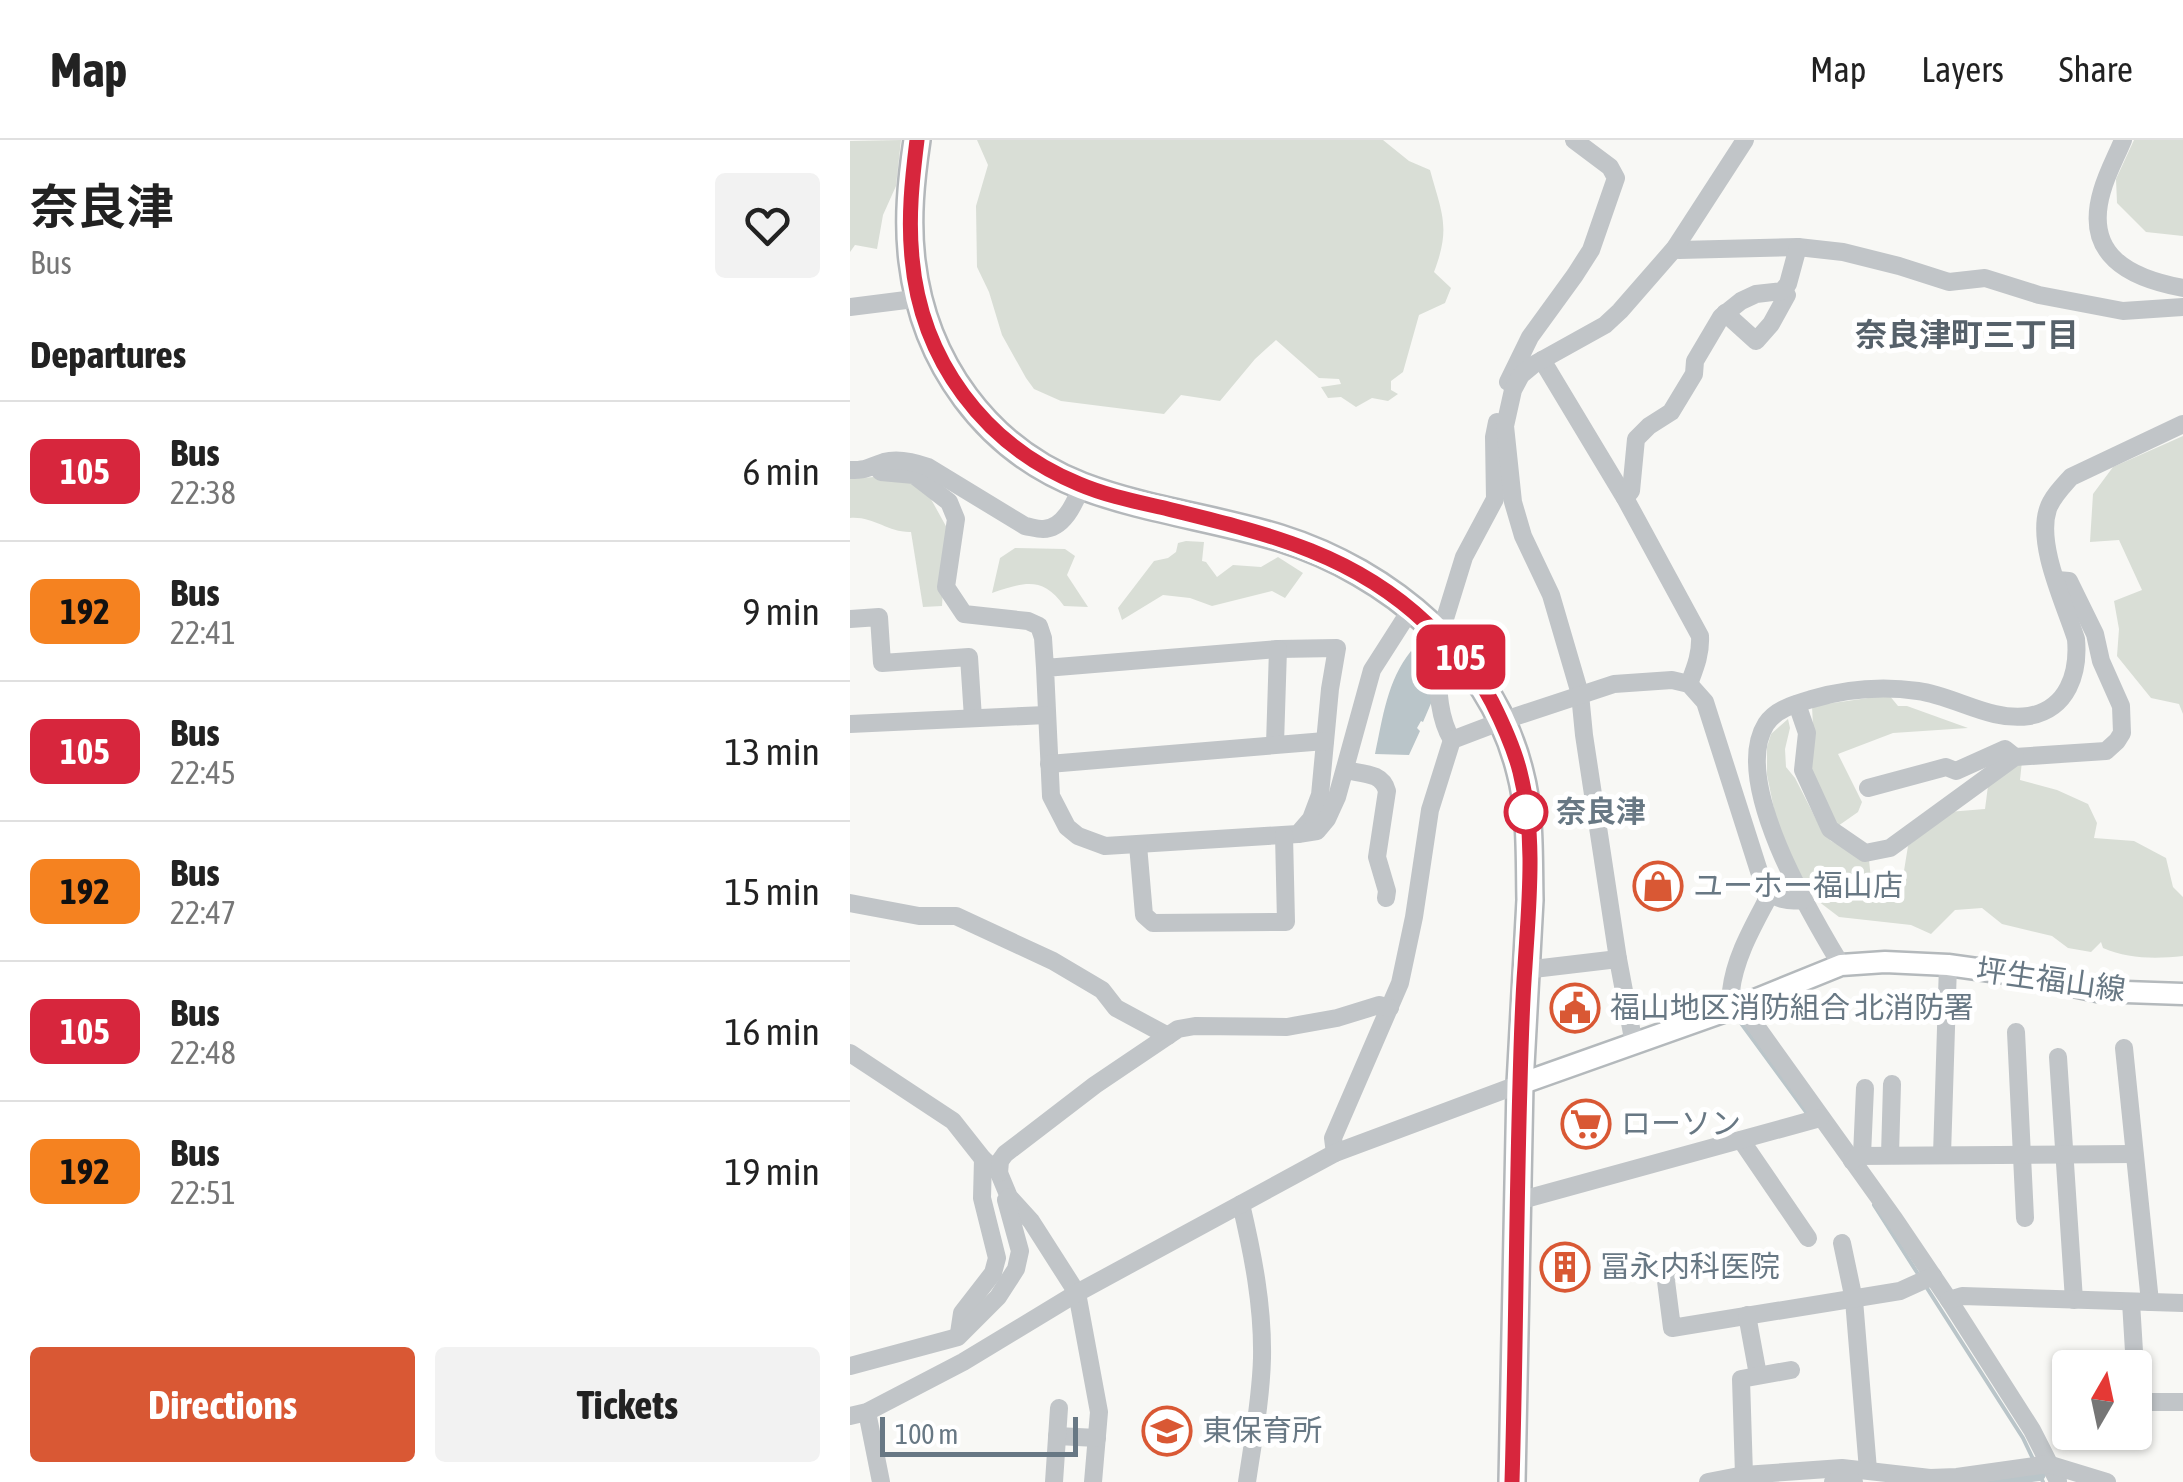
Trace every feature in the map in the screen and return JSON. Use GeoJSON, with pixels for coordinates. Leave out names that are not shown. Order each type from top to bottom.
{"type":"FeatureCollection","features":[{"type":"Feature","properties":{"kind":"highway"},"geometry":{"type":"LineString","coordinates":[[917,140],[910,222],[918,296],[944,365],[979,417],[1024,456],[1082,486],[1283,539],[1359,572],[1411,609],[1470,666],[1502,721],[1520,772],[1530,900],[1520,1084],[1512,1482]]}},
{"type":"Feature","properties":{"kind":"main road","name":"坪生福山線"},"geometry":{"type":"LineString","coordinates":[[1520,1084],[1740,1006],[1841,965],[1885,962],[1948,966],[2020,975],[2096,992],[2183,994]]}},
{"type":"Feature","properties":{"kind":"street"},"geometry":{"type":"LineString","coordinates":[[1634,1044],[1580,694],[1550,595],[1523,536],[1513,502],[1504,426],[1521,375],[1604,325],[1620,311],[1675,248],[1745,140]]}},
{"type":"Feature","properties":{"kind":"street"},"geometry":{"type":"LineString","coordinates":[[2124,140],[2101,192],[2098,228],[2104,248],[2131,272],[2183,288]]}},
{"type":"Feature","properties":{"kind":"street"},"geometry":{"type":"LineString","coordinates":[[1443,625],[1464,557],[1494,499],[1494,437],[1504,391],[1530,338],[1591,250],[1616,178],[1579,141]]}},
{"type":"Feature","properties":{"kind":"street"},"geometry":{"type":"LineString","coordinates":[[1675,248],[1798,247],[1843,252],[1949,282],[1985,278],[2039,295],[2123,312],[2183,307]]}},
{"type":"Feature","properties":{"kind":"street"},"geometry":{"type":"LineString","coordinates":[[1624,498],[1631,491],[1636,439],[1671,412],[1694,374],[1695,361],[1720,317],[1756,294],[1782,291],[1788,284],[1798,247]]}},
{"type":"Feature","properties":{"kind":"street"},"geometry":{"type":"LineString","coordinates":[[1725,314],[1756,341],[1787,295],[1782,291]]}},
{"type":"Feature","properties":{"kind":"street"},"geometry":{"type":"LineString","coordinates":[[850,308],[918,296]]}},
{"type":"Feature","properties":{"kind":"street"},"geometry":{"type":"LineString","coordinates":[[1542,360],[1700,636],[1697,665],[1688,684]]}},
{"type":"Feature","properties":{"kind":"street"},"geometry":{"type":"LineString","coordinates":[[1841,965],[1802,900],[1776,841],[1760,788],[1757,762],[1767,723],[1781,710],[1835,692],[1888,689],[1950,698],[2011,717],[2032,716],[2045,710],[2061,698],[2076,668],[2076,639],[2047,548],[2048,510],[2071,477],[2183,424]]}},
{"type":"Feature","properties":{"kind":"street"},"geometry":{"type":"LineString","coordinates":[[850,470],[868,470],[886,461],[904,460],[928,467],[1025,526],[1044,530],[1056,526],[1073,506],[1082,486]]}},
{"type":"Feature","properties":{"kind":"street"},"geometry":{"type":"LineString","coordinates":[[875,466],[881,472],[914,475],[949,502],[956,519],[946,587],[964,614],[1040,626],[1051,796],[1067,827],[1078,836],[1105,846],[1317,831],[1337,797],[1372,670],[1411,609]]}},
{"type":"Feature","properties":{"kind":"street"},"geometry":{"type":"LineString","coordinates":[[1797,704],[1807,734],[1803,770],[1830,830],[1865,853],[1890,848],[2015,756],[2106,751],[2122,733],[2121,706],[2101,661],[2090,621],[2069,581],[2057,580]]}},
{"type":"Feature","properties":{"kind":"street"},"geometry":{"type":"LineString","coordinates":[[850,619],[879,617],[882,663],[969,657],[974,718]]}},
{"type":"Feature","properties":{"kind":"street"},"geometry":{"type":"LineString","coordinates":[[1045,668],[1278,649],[1337,648],[1320,795],[1310,819],[1291,835],[1286,922],[1153,923],[1144,915],[1138,844]]}},
{"type":"Feature","properties":{"kind":"street"},"geometry":{"type":"LineString","coordinates":[[1276,744],[1278,649]]}},
{"type":"Feature","properties":{"kind":"street"},"geometry":{"type":"LineString","coordinates":[[1335,1153],[1333,1138],[1400,983],[1430,810],[1452,740],[1444,726],[1437,660]]}},
{"type":"Feature","properties":{"kind":"street"},"geometry":{"type":"LineString","coordinates":[[1452,740],[1614,684],[1672,680],[1688,684],[1705,702],[1765,890],[1778,899],[1802,900]]}},
{"type":"Feature","properties":{"kind":"street"},"geometry":{"type":"LineString","coordinates":[[850,724],[1046,714]]}},
{"type":"Feature","properties":{"kind":"street"},"geometry":{"type":"LineString","coordinates":[[1049,764],[1325,741]]}},
{"type":"Feature","properties":{"kind":"street"},"geometry":{"type":"LineString","coordinates":[[1868,788],[1946,767],[1956,771],[2005,749],[2015,756]]}},
{"type":"Feature","properties":{"kind":"street"},"geometry":{"type":"LineString","coordinates":[[1345,770],[1380,777],[1385,782],[1377,858],[1386,898]]}},
{"type":"Feature","properties":{"kind":"street"},"geometry":{"type":"LineString","coordinates":[[1770,894],[1746,941],[1731,991],[1815,1119],[1857,1158],[1926,1279],[1949,1300],[2032,1430],[2048,1475]]}},
{"type":"Feature","properties":{"kind":"street"},"geometry":{"type":"LineString","coordinates":[[850,903],[919,916],[956,916],[1053,961],[1102,990],[1116,1008],[1168,1036]]}},
{"type":"Feature","properties":{"kind":"street"},"geometry":{"type":"LineString","coordinates":[[1524,970],[1618,959]]}},
{"type":"Feature","properties":{"kind":"street"},"geometry":{"type":"LineString","coordinates":[[1942,1155],[1948,966]]}},
{"type":"Feature","properties":{"kind":"street"},"geometry":{"type":"LineString","coordinates":[[999,1173],[1005,1154],[1178,1029],[1286,1028],[1379,1005],[1390,1008]]}},
{"type":"Feature","properties":{"kind":"street"},"geometry":{"type":"LineString","coordinates":[[2016,1032],[2024,1218]]}},
{"type":"Feature","properties":{"kind":"street"},"geometry":{"type":"LineString","coordinates":[[2124,1048],[2140,1302],[2136,1350]]}},
{"type":"Feature","properties":{"kind":"street"},"geometry":{"type":"LineString","coordinates":[[850,1054],[953,1120],[999,1173],[1010,1197],[1031,1221],[1077,1292],[1100,1412],[1093,1482]]}},
{"type":"Feature","properties":{"kind":"street"},"geometry":{"type":"LineString","coordinates":[[2058,1057],[2074,1300]]}},
{"type":"Feature","properties":{"kind":"street"},"geometry":{"type":"LineString","coordinates":[[881,1482],[859,1414],[963,1362],[1077,1292],[1335,1153],[1520,1084]]}},
{"type":"Feature","properties":{"kind":"street"},"geometry":{"type":"LineString","coordinates":[[1890,1155],[1892,1084]]}},
{"type":"Feature","properties":{"kind":"street"},"geometry":{"type":"LineString","coordinates":[[1857,1158],[1865,1088]]}},
{"type":"Feature","properties":{"kind":"street"},"geometry":{"type":"LineString","coordinates":[[1518,1201],[1815,1119]]}},
{"type":"Feature","properties":{"kind":"street"},"geometry":{"type":"LineString","coordinates":[[1741,1140],[1808,1238]]}},
{"type":"Feature","properties":{"kind":"street"},"geometry":{"type":"LineString","coordinates":[[1857,1158],[2133,1154]]}},
{"type":"Feature","properties":{"kind":"street"},"geometry":{"type":"LineString","coordinates":[[963,1362],[956,1346],[962,1313],[993,1273],[996,1258],[982,1198],[983,1159]]}},
{"type":"Feature","properties":{"kind":"street"},"geometry":{"type":"LineString","coordinates":[[850,1366],[958,1337],[998,1297],[1016,1269],[1020,1251],[1006,1200],[1010,1197]]}},
{"type":"Feature","properties":{"kind":"street"},"geometry":{"type":"LineString","coordinates":[[1240,1204],[1259,1292],[1262,1362],[1247,1482]]}},
{"type":"Feature","properties":{"kind":"street"},"geometry":{"type":"LineString","coordinates":[[1842,1243],[1854,1300],[1861,1476]]}},
{"type":"Feature","properties":{"kind":"street"},"geometry":{"type":"LineString","coordinates":[[1731,1262],[1665,1273],[1672,1328],[1854,1300],[1900,1291],[1926,1279]]}},
{"type":"Feature","properties":{"kind":"street"},"geometry":{"type":"LineString","coordinates":[[1949,1300],[1962,1296],[2183,1304]]}},
{"type":"Feature","properties":{"kind":"street"},"geometry":{"type":"LineString","coordinates":[[1747,1315],[1758,1375]]}},
{"type":"Feature","properties":{"kind":"street"},"geometry":{"type":"LineString","coordinates":[[1744,1475],[1740,1379],[1791,1370]]}},
{"type":"Feature","properties":{"kind":"street"},"geometry":{"type":"LineString","coordinates":[[2152,1402],[2183,1402]]}},
{"type":"Feature","properties":{"kind":"street"},"geometry":{"type":"LineString","coordinates":[[1054,1482],[1059,1408]]}},
{"type":"Feature","properties":{"kind":"street"},"geometry":{"type":"LineString","coordinates":[[1057,1436],[1097,1438]]}},
{"type":"Feature","properties":{"kind":"street"},"geometry":{"type":"LineString","coordinates":[[1708,1482],[1744,1475],[1842,1468],[1861,1476]]}},
{"type":"Feature","properties":{"kind":"street"},"geometry":{"type":"LineString","coordinates":[[1833,1482],[1861,1476],[2048,1475],[2107,1482]]}},
{"type":"Feature","properties":{"kind":"shaded area"},"geometry":{"type":"Polygon","coordinates":[[[901,140],[896,186],[883,215],[877,249],[855,245],[850,252],[850,141],[901,140]]]}},
{"type":"Feature","properties":{"kind":"shaded area"},"geometry":{"type":"Polygon","coordinates":[[[977,140],[1383,140],[1409,161],[1430,170],[1443,232],[1434,272],[1451,288],[1445,303],[1419,315],[1403,372],[1391,381],[1391,390],[1398,394],[1388,401],[1372,398],[1356,407],[1341,397],[1328,398],[1321,387],[1341,384],[1339,379],[1319,378],[1276,340],[1220,401],[1181,395],[1164,414],[1061,401],[1034,389],[1026,378],[1002,335],[977,267],[976,206],[988,165],[977,140]]]}},
{"type":"Feature","properties":{"kind":"shaded area"},"geometry":{"type":"Polygon","coordinates":[[[2134,140],[2183,140],[2183,236],[2146,232],[2117,203],[2116,179],[2134,140]]]}},
{"type":"Feature","properties":{"kind":"shaded area"},"geometry":{"type":"Polygon","coordinates":[[[2183,436],[2183,714],[2179,704],[2151,698],[2117,656],[2119,629],[2114,601],[2142,590],[2119,540],[2090,542],[2093,494],[2113,467],[2183,436]]]}},
{"type":"Feature","properties":{"kind":"shaded area"},"geometry":{"type":"Polygon","coordinates":[[[885,476],[914,482],[927,492],[947,528],[942,606],[923,607],[911,532],[850,518],[850,479],[885,476]]]}},
{"type":"Feature","properties":{"kind":"shaded area"},"geometry":{"type":"Polygon","coordinates":[[[1204,542],[1202,561],[1217,577],[1233,565],[1261,567],[1278,557],[1303,573],[1285,598],[1272,591],[1212,606],[1163,595],[1122,620],[1118,608],[1154,561],[1168,558],[1176,552],[1178,543],[1204,542]]]}},
{"type":"Feature","properties":{"kind":"shaded area"},"geometry":{"type":"Polygon","coordinates":[[[1015,548],[1065,549],[1075,556],[1067,575],[1088,607],[1064,606],[1048,589],[1031,584],[992,593],[1000,558],[1015,548]]]}},
{"type":"Feature","properties":{"kind":"shaded area"},"geometry":{"type":"Polygon","coordinates":[[[1411,651],[1423,664],[1432,701],[1417,728],[1420,731],[1409,755],[1375,754],[1391,687],[1411,651]]]}},
{"type":"Feature","properties":{"kind":"shaded area"},"geometry":{"type":"Polygon","coordinates":[[[1889,695],[1898,706],[1968,728],[1893,733],[1838,754],[1862,802],[1858,812],[1838,826],[1806,769],[1812,706],[1889,695]]]}},
{"type":"Feature","properties":{"kind":"shaded area"},"geometry":{"type":"Polygon","coordinates":[[[1788,719],[1786,767],[1831,841],[1869,860],[1871,879],[1903,877],[1908,846],[1948,812],[1985,809],[1988,786],[2022,761],[2020,780],[2088,804],[2097,823],[2094,838],[2134,841],[2166,858],[2173,887],[2183,897],[2183,956],[2132,956],[2103,948],[2101,942],[2091,952],[2068,948],[2052,936],[2002,924],[1982,908],[1955,910],[1931,934],[1911,925],[1839,917],[1818,901],[1794,867],[1775,814],[1767,775],[1767,747],[1771,734],[1788,719]]]}},
{"type":"Feature","properties":{"kind":"waterway"},"geometry":{"type":"LineString","coordinates":[[1738,1019],[1809,1116]]}},
{"type":"Feature","properties":{"kind":"waterway"},"geometry":{"type":"LineString","coordinates":[[1874,1205],[1920,1277]]}},
{"type":"Feature","properties":{"kind":"waterway"},"geometry":{"type":"LineString","coordinates":[[1925,1285],[2033,1459]]}},
{"type":"Feature","properties":{"kind":"waterway"},"geometry":{"type":"LineString","coordinates":[[2039,1472],[2043,1482]]}},
{"type":"Feature","properties":{"kind":"waterway"},"geometry":{"type":"LineString","coordinates":[[1986,1481],[2039,1474]]}},
{"type":"Feature","properties":{"kind":"bus line","name":"105"},"geometry":{"type":"LineString","coordinates":[[917,140],[910,222],[918,296],[944,365],[979,417],[1024,456],[1082,486],[1283,539],[1359,572],[1411,609],[1470,666],[1502,721],[1520,772],[1524,797],[1530,900],[1520,1084],[1512,1482]]}},
{"type":"Feature","properties":{"kind":"place","name":"奈良津"},"geometry":{"type":"Point","coordinates":[1526,812]}},
{"type":"Feature","properties":{"kind":"place","name":"ユーホー福山店"},"geometry":{"type":"Point","coordinates":[1658,886]}},
{"type":"Feature","properties":{"kind":"place","name":"福山地区消防組合 北消防署"},"geometry":{"type":"Point","coordinates":[1575,1008]}},
{"type":"Feature","properties":{"kind":"place","name":"ローソン"},"geometry":{"type":"Point","coordinates":[1586,1124]}},
{"type":"Feature","properties":{"kind":"place","name":"冨永内科医院"},"geometry":{"type":"Point","coordinates":[1565,1267]}},
{"type":"Feature","properties":{"kind":"place","name":"東保育所"},"geometry":{"type":"Point","coordinates":[1167,1431]}},
{"type":"Feature","properties":{"kind":"district","name":"奈良津町三丁目"},"geometry":{"type":"Point","coordinates":[1967,335]}}]}
